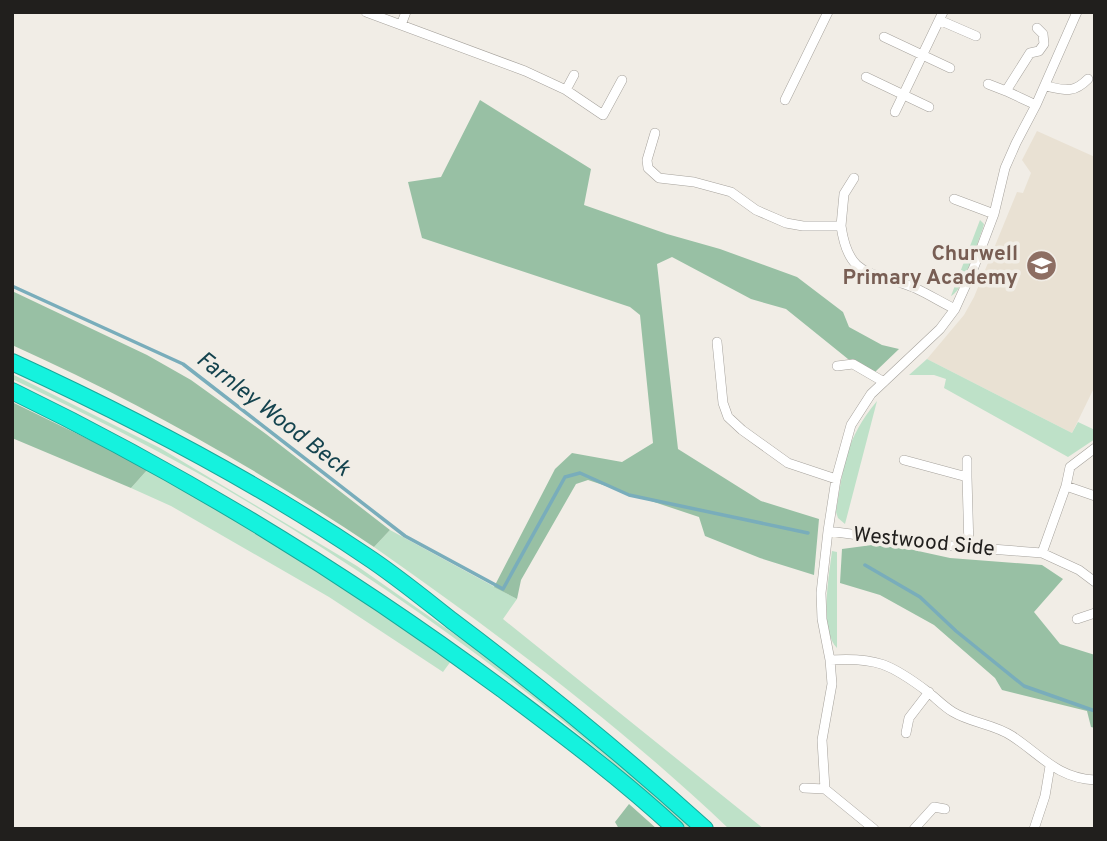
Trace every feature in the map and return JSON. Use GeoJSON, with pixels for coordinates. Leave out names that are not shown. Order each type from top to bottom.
{"type":"FeatureCollection","features":[{"type":"Feature","properties":{"kind":"highway"},"geometry":{"type":"LineString","coordinates":[[12,362],[83,395],[281,502],[368,557],[494,650],[623,755],[705,829]]}},
{"type":"Feature","properties":{"kind":"highway"},"geometry":{"type":"LineString","coordinates":[[12,391],[194,486],[323,565],[478,671],[599,762],[676,829]]}},
{"type":"Feature","properties":{"kind":"street"},"geometry":{"type":"LineString","coordinates":[[366,12],[525,71],[566,90],[603,115],[622,80]]}},
{"type":"Feature","properties":{"kind":"street"},"geometry":{"type":"LineString","coordinates":[[401,25],[405,12]]}},
{"type":"Feature","properties":{"kind":"street"},"geometry":{"type":"LineString","coordinates":[[785,100],[828,12]]}},
{"type":"Feature","properties":{"kind":"street","name":"Westwood Side"},"geometry":{"type":"LineString","coordinates":[[1077,12],[1046,86],[1005,168],[994,214],[974,267],[954,309],[940,329],[860,408],[851,425],[842,451],[828,531],[968,548],[1042,553],[1079,570],[1095,582]]}},
{"type":"Feature","properties":{"kind":"street"},"geometry":{"type":"LineString","coordinates":[[895,112],[941,16],[976,36]]}},
{"type":"Feature","properties":{"kind":"street"},"geometry":{"type":"LineString","coordinates":[[1006,91],[1030,53],[1040,51],[1044,44],[1043,34],[1037,28]]}},
{"type":"Feature","properties":{"kind":"street"},"geometry":{"type":"LineString","coordinates":[[884,37],[950,68]]}},
{"type":"Feature","properties":{"kind":"street"},"geometry":{"type":"LineString","coordinates":[[566,90],[574,75]]}},
{"type":"Feature","properties":{"kind":"street"},"geometry":{"type":"LineString","coordinates":[[866,77],[929,107]]}},
{"type":"Feature","properties":{"kind":"street"},"geometry":{"type":"LineString","coordinates":[[1046,86],[1068,91],[1080,87],[1088,79]]}},
{"type":"Feature","properties":{"kind":"street"},"geometry":{"type":"LineString","coordinates":[[988,84],[1036,105]]}},
{"type":"Feature","properties":{"kind":"street"},"geometry":{"type":"LineString","coordinates":[[654,133],[647,160],[648,168],[659,178],[694,182],[731,192],[764,214],[786,223],[841,226]]}},
{"type":"Feature","properties":{"kind":"street"},"geometry":{"type":"LineString","coordinates":[[854,178],[844,194],[841,226],[844,246],[850,258],[860,269],[915,288],[954,309]]}},
{"type":"Feature","properties":{"kind":"street"},"geometry":{"type":"LineString","coordinates":[[954,199],[994,214]]}},
{"type":"Feature","properties":{"kind":"street"},"geometry":{"type":"LineString","coordinates":[[717,342],[723,403],[728,417],[788,463],[836,479]]}},
{"type":"Feature","properties":{"kind":"street"},"geometry":{"type":"LineString","coordinates":[[837,366],[853,364],[884,382]]}},
{"type":"Feature","properties":{"kind":"street"},"geometry":{"type":"LineString","coordinates":[[1042,553],[1070,467],[1095,448]]}},
{"type":"Feature","properties":{"kind":"street"},"geometry":{"type":"LineString","coordinates":[[904,460],[967,477]]}},
{"type":"Feature","properties":{"kind":"street"},"geometry":{"type":"LineString","coordinates":[[967,460],[968,548]]}},
{"type":"Feature","properties":{"kind":"street"},"geometry":{"type":"LineString","coordinates":[[1066,486],[1095,496]]}},
{"type":"Feature","properties":{"kind":"street"},"geometry":{"type":"LineString","coordinates":[[825,789],[822,740],[832,684],[822,619],[821,593],[828,531]]}},
{"type":"Feature","properties":{"kind":"street"},"geometry":{"type":"LineString","coordinates":[[1077,620],[1095,613]]}},
{"type":"Feature","properties":{"kind":"street"},"geometry":{"type":"LineString","coordinates":[[830,660],[852,658],[879,661],[929,692],[954,713],[1004,731],[1059,772],[1095,780]]}},
{"type":"Feature","properties":{"kind":"street"},"geometry":{"type":"LineString","coordinates":[[906,733],[909,718],[929,692]]}},
{"type":"Feature","properties":{"kind":"street"},"geometry":{"type":"LineString","coordinates":[[1034,829],[1051,766]]}},
{"type":"Feature","properties":{"kind":"street"},"geometry":{"type":"LineString","coordinates":[[804,788],[825,789],[874,829]]}},
{"type":"Feature","properties":{"kind":"street"},"geometry":{"type":"LineString","coordinates":[[914,829],[934,807],[945,809]]}},
{"type":"Feature","properties":{"kind":"shaded area","name":"Churwell Primary Academy"},"geometry":{"type":"Polygon","coordinates":[[[1037,131],[1095,157],[1095,386],[1072,433],[927,359],[964,315],[974,297],[1017,192],[1023,193],[1031,173],[1022,160],[1037,131]]]}},
{"type":"Feature","properties":{"kind":"green space"},"geometry":{"type":"Polygon","coordinates":[[[480,100],[591,169],[584,205],[797,277],[843,312],[849,327],[882,345],[899,349],[875,372],[848,359],[786,309],[751,299],[672,257],[657,264],[678,449],[761,501],[819,519],[814,575],[760,558],[705,536],[699,517],[588,480],[576,484],[521,580],[517,599],[494,587],[555,469],[572,453],[622,462],[653,443],[640,315],[630,307],[422,238],[408,182],[441,177],[480,100]]]}},
{"type":"Feature","properties":{"kind":"green space"},"geometry":{"type":"Polygon","coordinates":[[[980,220],[984,224],[970,265],[961,284],[951,296],[980,220]]]}},
{"type":"Feature","properties":{"kind":"green space"},"geometry":{"type":"Polygon","coordinates":[[[12,291],[147,355],[191,380],[390,530],[374,547],[198,438],[12,345],[12,291]]]}},
{"type":"Feature","properties":{"kind":"green space"},"geometry":{"type":"Polygon","coordinates":[[[927,359],[1072,433],[1078,422],[1095,430],[1095,439],[1068,457],[944,388],[946,379],[934,375],[909,375],[927,359]]]}},
{"type":"Feature","properties":{"kind":"green space"},"geometry":{"type":"Polygon","coordinates":[[[12,374],[160,448],[357,566],[537,695],[693,829],[687,829],[579,734],[522,689],[406,604],[286,525],[198,473],[12,379],[12,374]]]}},
{"type":"Feature","properties":{"kind":"green space"},"geometry":{"type":"Polygon","coordinates":[[[877,401],[845,524],[836,512],[844,466],[858,428],[877,401]]]}},
{"type":"Feature","properties":{"kind":"green space"},"geometry":{"type":"Polygon","coordinates":[[[12,402],[148,469],[131,488],[12,438],[12,402]]]}},
{"type":"Feature","properties":{"kind":"green space"},"geometry":{"type":"Polygon","coordinates":[[[148,469],[242,522],[340,584],[451,661],[443,672],[329,597],[171,506],[131,488],[148,469]]]}},
{"type":"Feature","properties":{"kind":"green space"},"geometry":{"type":"Polygon","coordinates":[[[390,530],[517,599],[503,619],[764,829],[729,829],[645,753],[557,681],[374,547],[390,530]]]}},
{"type":"Feature","properties":{"kind":"green space"},"geometry":{"type":"Polygon","coordinates":[[[872,545],[909,549],[950,558],[1042,565],[1063,579],[1034,612],[1060,644],[1095,655],[1095,728],[1091,727],[1087,711],[1002,690],[995,678],[934,625],[880,595],[840,583],[842,549],[872,545]]]}},
{"type":"Feature","properties":{"kind":"green space"},"geometry":{"type":"Polygon","coordinates":[[[832,551],[837,552],[837,648],[831,640],[827,616],[832,551]]]}},
{"type":"Feature","properties":{"kind":"green space"},"geometry":{"type":"Polygon","coordinates":[[[629,804],[657,829],[619,829],[615,822],[629,804]]]}},
{"type":"Feature","properties":{"kind":"waterway","name":"Farnley Wood Beck"},"geometry":{"type":"LineString","coordinates":[[12,286],[183,364],[405,536],[503,589],[565,477],[580,473],[629,495],[808,533]]}},
{"type":"Feature","properties":{"kind":"waterway"},"geometry":{"type":"LineString","coordinates":[[865,565],[920,597],[956,631],[1024,686],[1095,711]]}},
{"type":"Feature","properties":{"kind":"place","name":"Churwell Primary Academy"},"geometry":{"type":"Point","coordinates":[1041,265]}}]}
